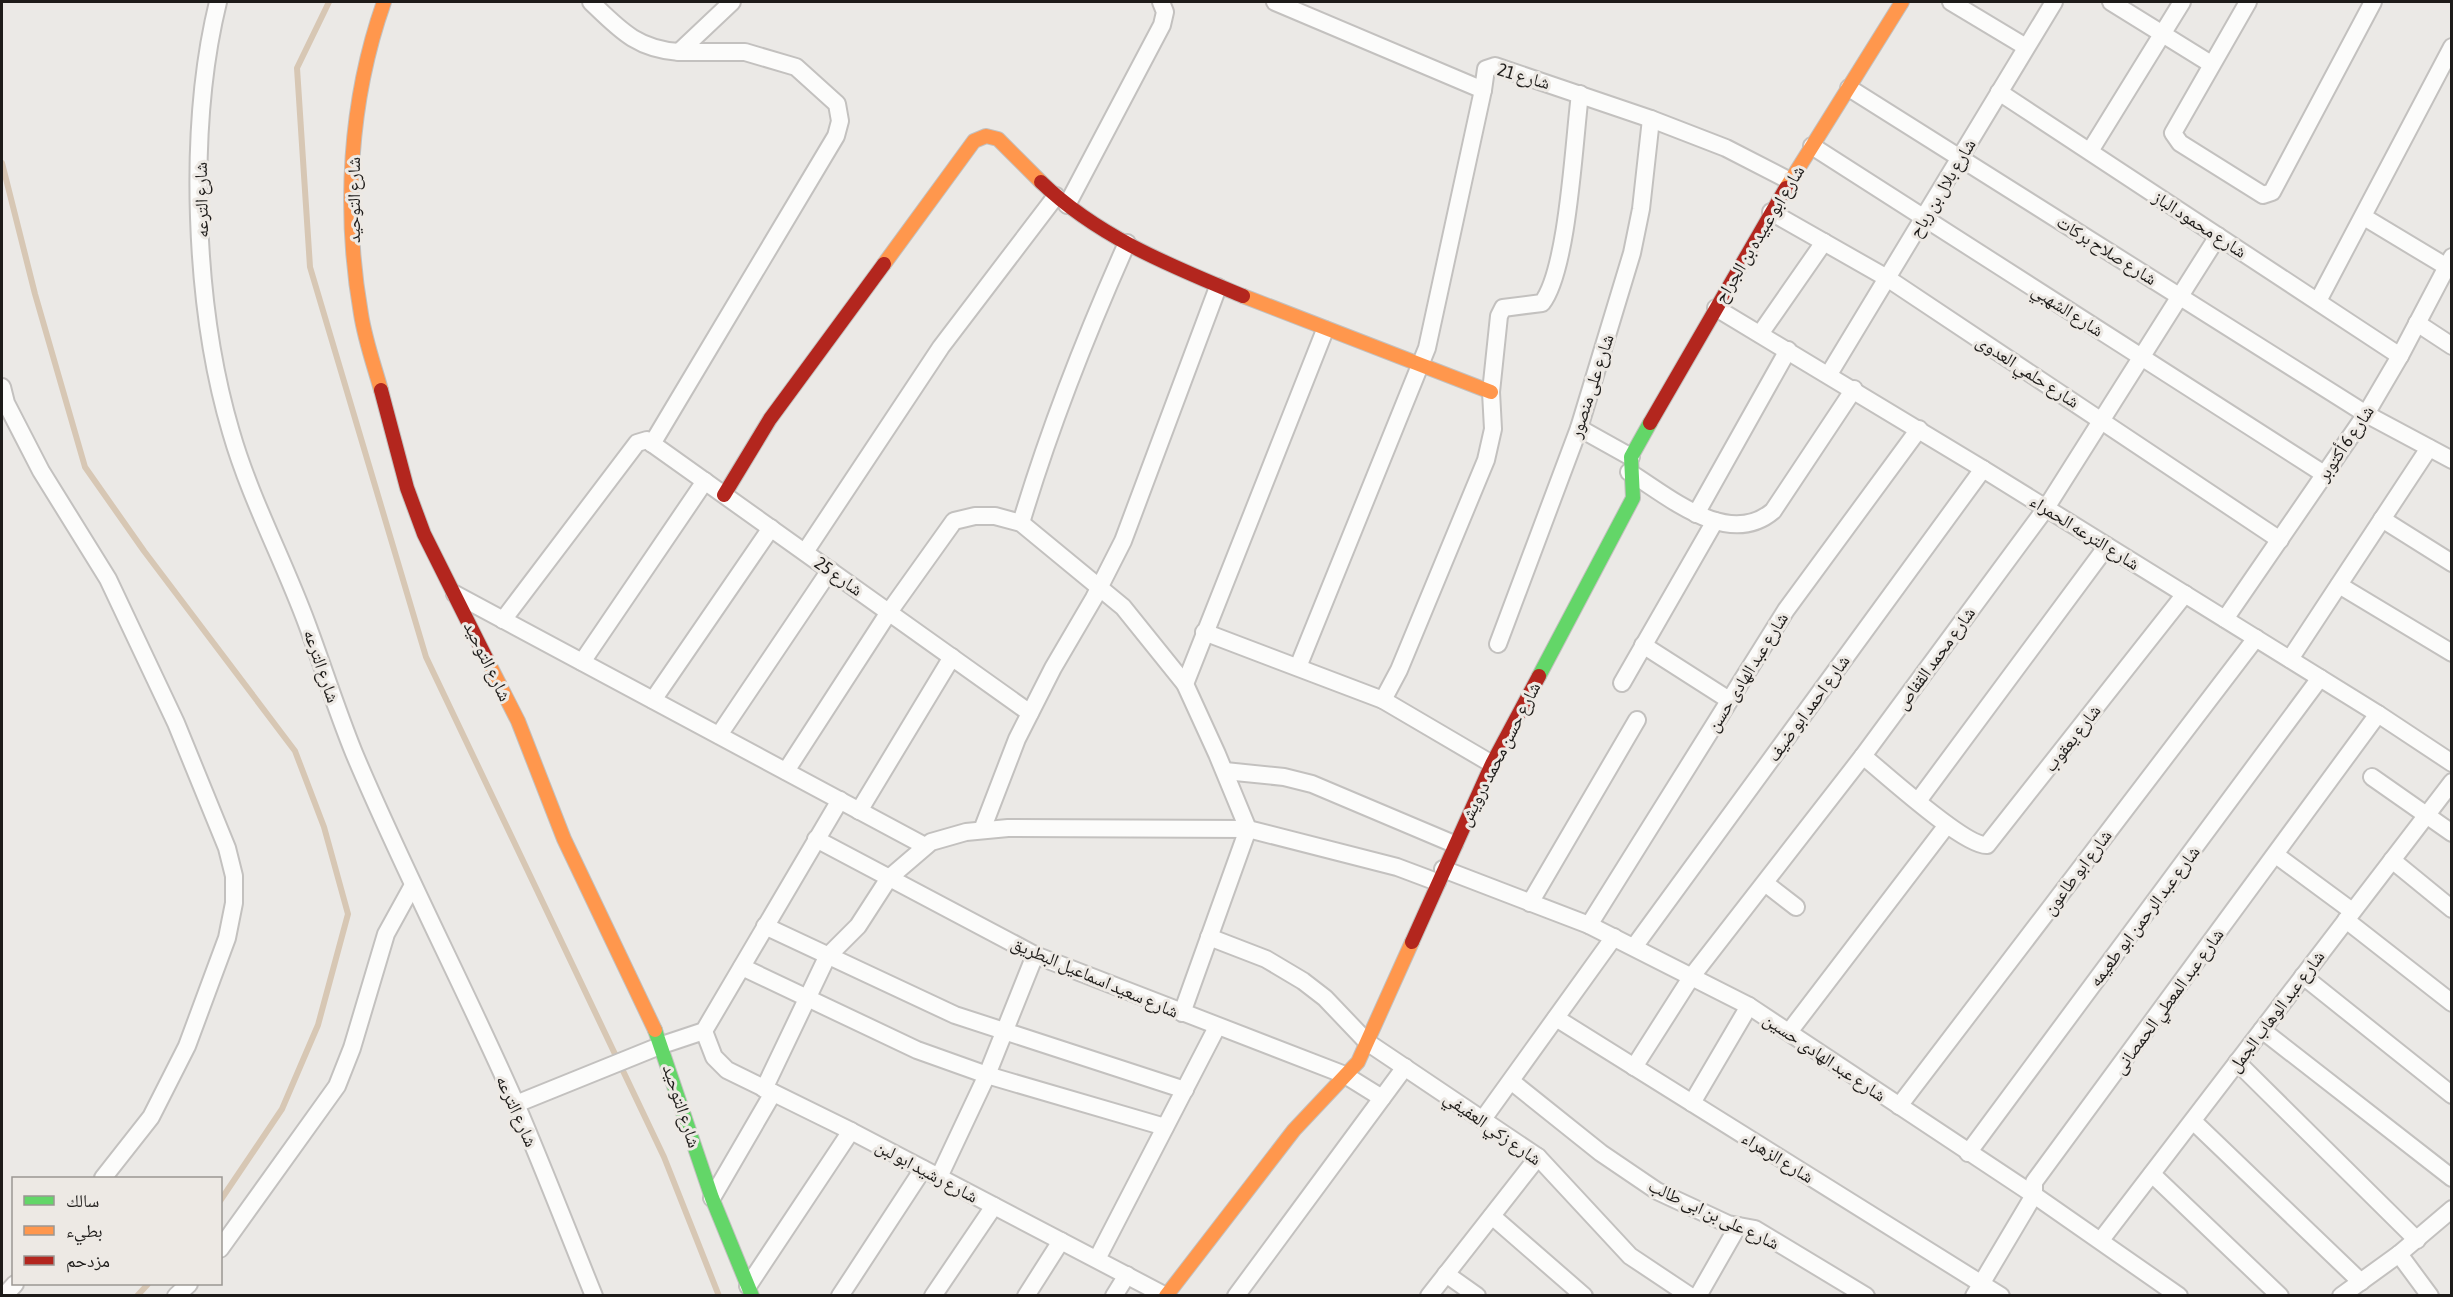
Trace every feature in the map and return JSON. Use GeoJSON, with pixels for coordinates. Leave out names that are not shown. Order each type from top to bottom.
{"type":"FeatureCollection","features":[{"type":"Feature","properties":{"kind":"street","name":"شارع الترعه"},"geometry":{"type":"LineString","coordinates":[[218,2],[210,34],[202,106],[199,179],[203,262],[210,327],[230,430],[248,481],[299,603],[354,753],[516,1104],[594,1296]]}},
{"type":"Feature","properties":{"kind":"street","name":"شارع التوحيد"},"geometry":{"type":"LineString","coordinates":[[384,2],[373,33],[357,108],[352,163],[353,253],[361,316],[407,488],[424,534],[518,722],[564,839],[662,1045],[712,1198],[750,1291]]}},
{"type":"Feature","properties":{"kind":"street"},"geometry":{"type":"LineString","coordinates":[[503,620],[637,443],[650,442],[836,136],[840,121],[837,104],[796,67],[745,52],[656,50],[641,44],[591,2]]}},
{"type":"Feature","properties":{"kind":"street"},"geometry":{"type":"LineString","coordinates":[[679,52],[732,2]]}},
{"type":"Feature","properties":{"kind":"street"},"geometry":{"type":"LineString","coordinates":[[805,552],[941,347],[1061,201],[1158,35],[1165,12],[1161,2]]}},
{"type":"Feature","properties":{"kind":"street","name":"شارع 21"},"geometry":{"type":"LineString","coordinates":[[1275,2],[1483,90],[1486,69],[1492,65],[1651,118],[1726,148],[1790,181]]}},
{"type":"Feature","properties":{"kind":"street","name":"شارع ابو عبيده بن الجراح"},"geometry":{"type":"LineString","coordinates":[[1630,464],[1771,212],[1902,2]]}},
{"type":"Feature","properties":{"kind":"street"},"geometry":{"type":"LineString","coordinates":[[1951,2],[2026,47]]}},
{"type":"Feature","properties":{"kind":"street","name":"شارع بلال بن رباح"},"geometry":{"type":"LineString","coordinates":[[1829,374],[2054,2]]}},
{"type":"Feature","properties":{"kind":"street"},"geometry":{"type":"LineString","coordinates":[[2111,2],[2211,64]]}},
{"type":"Feature","properties":{"kind":"street"},"geometry":{"type":"LineString","coordinates":[[2090,152],[2182,2]]}},
{"type":"Feature","properties":{"kind":"street"},"geometry":{"type":"LineString","coordinates":[[2248,2],[2175,127],[2174,136],[2180,143],[2259,194],[2269,194],[2373,2]]}},
{"type":"Feature","properties":{"kind":"street"},"geometry":{"type":"LineString","coordinates":[[2318,302],[2451,47]]}},
{"type":"Feature","properties":{"kind":"street","name":"شارع صلاح بركات"},"geometry":{"type":"LineString","coordinates":[[1849,88],[2366,414],[2451,460]]}},
{"type":"Feature","properties":{"kind":"street"},"geometry":{"type":"LineString","coordinates":[[1298,667],[1427,348],[1483,90]]}},
{"type":"Feature","properties":{"kind":"street","name":"شارع محمود الباز"},"geometry":{"type":"LineString","coordinates":[[2000,92],[2400,356]]}},
{"type":"Feature","properties":{"kind":"street"},"geometry":{"type":"LineString","coordinates":[[1383,699],[1400,670],[1486,460],[1493,429],[1491,392],[1499,315],[1503,308],[1542,303],[1550,293],[1562,247],[1580,94]]}},
{"type":"Feature","properties":{"kind":"street","name":"شارع على منصور"},"geometry":{"type":"LineString","coordinates":[[1498,644],[1579,428],[1632,253],[1641,209],[1651,118]]}},
{"type":"Feature","properties":{"kind":"street"},"geometry":{"type":"LineString","coordinates":[[724,495],[770,419],[974,141],[986,136],[998,139],[1061,201],[1086,221],[1127,243],[1218,287],[1325,330],[1421,362],[1491,392]]}},
{"type":"Feature","properties":{"kind":"street","name":"شارع الشهبي"},"geometry":{"type":"LineString","coordinates":[[1812,146],[2324,474]]}},
{"type":"Feature","properties":{"kind":"street","name":"شارع حلمي العدوى"},"geometry":{"type":"LineString","coordinates":[[1771,212],[1887,278],[2280,540]]}},
{"type":"Feature","properties":{"kind":"street"},"geometry":{"type":"LineString","coordinates":[[2364,216],[2450,265]]}},
{"type":"Feature","properties":{"kind":"street","name":"شارع محمد القفاص"},"geometry":{"type":"LineString","coordinates":[[1634,1067],[1692,976],[1863,756],[2046,508],[2218,236]]}},
{"type":"Feature","properties":{"kind":"street"},"geometry":{"type":"LineString","coordinates":[[1760,334],[1824,242]]}},
{"type":"Feature","properties":{"kind":"street"},"geometry":{"type":"LineString","coordinates":[[1021,523],[1057,409],[1081,346],[1127,243]]}},
{"type":"Feature","properties":{"kind":"street","name":"شارع 6 أكتوبر"},"geometry":{"type":"LineString","coordinates":[[2225,619],[2366,414],[2450,265]]}},
{"type":"Feature","properties":{"kind":"street"},"geometry":{"type":"LineString","coordinates":[[982,830],[1017,739],[1030,712],[1123,541],[1218,287]]}},
{"type":"Feature","properties":{"kind":"street","name":"شارع الترعه الحمراء"},"geometry":{"type":"LineString","coordinates":[[1716,308],[1919,429],[2378,714],[2451,763]]}},
{"type":"Feature","properties":{"kind":"street"},"geometry":{"type":"LineString","coordinates":[[2417,323],[2451,346]]}},
{"type":"Feature","properties":{"kind":"street"},"geometry":{"type":"LineString","coordinates":[[1185,684],[1325,330]]}},
{"type":"Feature","properties":{"kind":"street"},"geometry":{"type":"LineString","coordinates":[[1696,513],[1788,350]]}},
{"type":"Feature","properties":{"kind":"street"},"geometry":{"type":"LineString","coordinates":[[2,387],[6,402],[41,471],[113,589],[176,723],[227,848],[234,876],[234,903],[227,938],[187,1046],[151,1117],[105,1177]]}},
{"type":"Feature","properties":{"kind":"street"},"geometry":{"type":"LineString","coordinates":[[1579,428],[1696,513],[1715,521],[1745,524],[1755,522],[1773,511],[1854,389]]}},
{"type":"Feature","properties":{"kind":"street","name":"شارع عبد الهادى حسن"},"geometry":{"type":"LineString","coordinates":[[1589,925],[1729,700],[1810,576],[1919,429]]}},
{"type":"Feature","properties":{"kind":"street","name":"شارع 25"},"geometry":{"type":"LineString","coordinates":[[650,442],[1030,712]]}},
{"type":"Feature","properties":{"kind":"street"},"geometry":{"type":"LineString","coordinates":[[2290,659],[2429,448]]}},
{"type":"Feature","properties":{"kind":"street","name":"شارع حسن محمد درويش"},"geometry":{"type":"LineString","coordinates":[[1166,1296],[1294,1130],[1358,1062],[1454,844],[1492,764],[1632,498],[1634,484],[1630,464]]}},
{"type":"Feature","properties":{"kind":"street","name":"شارع احمد ابو ضيف"},"geometry":{"type":"LineString","coordinates":[[1634,946],[1983,469]]}},
{"type":"Feature","properties":{"kind":"street"},"geometry":{"type":"LineString","coordinates":[[582,662],[705,481]]}},
{"type":"Feature","properties":{"kind":"street"},"geometry":{"type":"LineString","coordinates":[[786,771],[889,612],[954,521],[995,516],[1021,523],[1100,585],[1123,607],[1185,684],[1225,771],[1248,829],[1182,1013]]}},
{"type":"Feature","properties":{"kind":"street"},"geometry":{"type":"LineString","coordinates":[[2382,519],[2451,563]]}},
{"type":"Feature","properties":{"kind":"street"},"geometry":{"type":"LineString","coordinates":[[1622,683],[1715,521]]}},
{"type":"Feature","properties":{"kind":"street"},"geometry":{"type":"LineString","coordinates":[[653,700],[771,528]]}},
{"type":"Feature","properties":{"kind":"street"},"geometry":{"type":"LineString","coordinates":[[1918,801],[2107,546]]}},
{"type":"Feature","properties":{"kind":"street"},"geometry":{"type":"LineString","coordinates":[[719,735],[830,570]]}},
{"type":"Feature","properties":{"kind":"street"},"geometry":{"type":"LineString","coordinates":[[2339,585],[2451,653]]}},
{"type":"Feature","properties":{"kind":"street"},"geometry":{"type":"LineString","coordinates":[[454,594],[925,846],[890,878],[858,926],[827,957],[806,999],[768,1091],[712,1198]]}},
{"type":"Feature","properties":{"kind":"street","name":"شارع يعقوب"},"geometry":{"type":"LineString","coordinates":[[1947,825],[1975,844],[1987,845],[2185,594]]}},
{"type":"Feature","properties":{"kind":"street"},"geometry":{"type":"LineString","coordinates":[[1204,632],[1383,699],[1492,764]]}},
{"type":"Feature","properties":{"kind":"street","name":"شارع ابو طاعون"},"geometry":{"type":"LineString","coordinates":[[1899,1107],[2256,638]]}},
{"type":"Feature","properties":{"kind":"street"},"geometry":{"type":"LineString","coordinates":[[1643,645],[1729,700]]}},
{"type":"Feature","properties":{"kind":"street"},"geometry":{"type":"LineString","coordinates":[[859,810],[952,657]]}},
{"type":"Feature","properties":{"kind":"street","name":"شارع عبد الرحمن ابو طعيمه"},"geometry":{"type":"LineString","coordinates":[[1968,1153],[2320,678]]}},
{"type":"Feature","properties":{"kind":"street","name":"شارع عبد المعطي الحمصانى"},"geometry":{"type":"LineString","coordinates":[[1978,1290],[2034,1195],[2034,1182],[2378,714]]}},
{"type":"Feature","properties":{"kind":"street"},"geometry":{"type":"LineString","coordinates":[[1530,903],[1637,720]]}},
{"type":"Feature","properties":{"kind":"street"},"geometry":{"type":"LineString","coordinates":[[1789,1032],[1947,825],[1863,756]]}},
{"type":"Feature","properties":{"kind":"street"},"geometry":{"type":"LineString","coordinates":[[1225,771],[1284,777],[1312,784],[1454,844]]}},
{"type":"Feature","properties":{"kind":"street"},"geometry":{"type":"LineString","coordinates":[[2372,777],[2451,834]]}},
{"type":"Feature","properties":{"kind":"street","name":"شارع عبد الوهاب الجمل"},"geometry":{"type":"LineString","coordinates":[[2101,1240],[2451,782]]}},
{"type":"Feature","properties":{"kind":"street"},"geometry":{"type":"LineString","coordinates":[[516,1104],[662,1045],[704,1031],[840,800]]}},
{"type":"Feature","properties":{"kind":"street","name":"شارع عبد الهادى حسين"},"geometry":{"type":"LineString","coordinates":[[925,846],[931,842],[982,830],[1248,829],[1440,876],[1530,903],[1589,925],[1634,946],[1749,1006],[2101,1240],[2179,1296]]}},
{"type":"Feature","properties":{"kind":"street","name":"شارع سعيد اسماعيل البطريق"},"geometry":{"type":"LineString","coordinates":[[816,839],[1035,955],[1345,1075],[1382,1098]]}},
{"type":"Feature","properties":{"kind":"street"},"geometry":{"type":"LineString","coordinates":[[2276,855],[2451,1003]]}},
{"type":"Feature","properties":{"kind":"street"},"geometry":{"type":"LineString","coordinates":[[2392,860],[2451,909]]}},
{"type":"Feature","properties":{"kind":"street"},"geometry":{"type":"LineString","coordinates":[[1765,883],[1796,908]]}},
{"type":"Feature","properties":{"kind":"street"},"geometry":{"type":"LineString","coordinates":[[222,1246],[337,1086],[352,1048],[386,934],[413,885]]}},
{"type":"Feature","properties":{"kind":"street"},"geometry":{"type":"LineString","coordinates":[[765,926],[920,1001],[1003,1031],[1185,1090]]}},
{"type":"Feature","properties":{"kind":"street","name":"شارع زكي العفيفي"},"geometry":{"type":"LineString","coordinates":[[1209,937],[1266,959],[1303,981],[1325,998],[1367,1042],[1538,1157],[1630,1256],[1690,1296]]}},
{"type":"Feature","properties":{"kind":"street"},"geometry":{"type":"LineString","coordinates":[[1483,1119],[1614,937]]}},
{"type":"Feature","properties":{"kind":"street"},"geometry":{"type":"LineString","coordinates":[[939,1177],[987,1075],[1035,955]]}},
{"type":"Feature","properties":{"kind":"street"},"geometry":{"type":"LineString","coordinates":[[742,967],[917,1050],[987,1075],[1165,1127]]}},
{"type":"Feature","properties":{"kind":"street"},"geometry":{"type":"LineString","coordinates":[[2303,976],[2451,1095]]}},
{"type":"Feature","properties":{"kind":"street"},"geometry":{"type":"LineString","coordinates":[[1692,1103],[1749,1006]]}},
{"type":"Feature","properties":{"kind":"street","name":"شارع الزهراء"},"geometry":{"type":"LineString","coordinates":[[1556,1018],[1692,1103],[1978,1290],[2001,1296]]}},
{"type":"Feature","properties":{"kind":"street"},"geometry":{"type":"LineString","coordinates":[[1097,1259],[1218,1027]]}},
{"type":"Feature","properties":{"kind":"street"},"geometry":{"type":"LineString","coordinates":[[2262,1030],[2451,1178]]}},
{"type":"Feature","properties":{"kind":"street","name":"شارع رشيد ابو لبن"},"geometry":{"type":"LineString","coordinates":[[704,1031],[719,1064],[1166,1296]]}},
{"type":"Feature","properties":{"kind":"street"},"geometry":{"type":"LineString","coordinates":[[2237,1062],[2417,1240]]}},
{"type":"Feature","properties":{"kind":"street"},"geometry":{"type":"LineString","coordinates":[[1236,1296],[1405,1067]]}},
{"type":"Feature","properties":{"kind":"street","name":"شارع على بن ابى طالب"},"geometry":{"type":"LineString","coordinates":[[1510,1081],[1601,1153],[1657,1191],[1738,1226],[1755,1229],[1866,1296]]}},
{"type":"Feature","properties":{"kind":"street"},"geometry":{"type":"LineString","coordinates":[[2193,1120],[2361,1282]]}},
{"type":"Feature","properties":{"kind":"street"},"geometry":{"type":"LineString","coordinates":[[750,1291],[851,1131]]}},
{"type":"Feature","properties":{"kind":"street"},"geometry":{"type":"LineString","coordinates":[[1429,1296],[1538,1157]]}},
{"type":"Feature","properties":{"kind":"street"},"geometry":{"type":"LineString","coordinates":[[840,1296],[923,1169]]}},
{"type":"Feature","properties":{"kind":"street"},"geometry":{"type":"LineString","coordinates":[[2152,1174],[2280,1296]]}},
{"type":"Feature","properties":{"kind":"street"},"geometry":{"type":"LineString","coordinates":[[933,1296],[994,1206]]}},
{"type":"Feature","properties":{"kind":"street"},"geometry":{"type":"LineString","coordinates":[[2341,1296],[2417,1240],[2451,1209]]}},
{"type":"Feature","properties":{"kind":"street"},"geometry":{"type":"LineString","coordinates":[[1491,1216],[1584,1296]]}},
{"type":"Feature","properties":{"kind":"street"},"geometry":{"type":"LineString","coordinates":[[1698,1296],[1738,1226]]}},
{"type":"Feature","properties":{"kind":"street"},"geometry":{"type":"LineString","coordinates":[[1026,1296],[1061,1241]]}},
{"type":"Feature","properties":{"kind":"street"},"geometry":{"type":"LineString","coordinates":[[2399,1254],[2430,1296]]}},
{"type":"Feature","properties":{"kind":"street"},"geometry":{"type":"LineString","coordinates":[[1446,1274],[1477,1296]]}},
{"type":"Feature","properties":{"kind":"street"},"geometry":{"type":"LineString","coordinates":[[1114,1296],[1127,1275]]}},
{"type":"Feature","properties":{"kind":"street"},"geometry":{"type":"LineString","coordinates":[[177,1296],[188,1285]]}},
{"type":"Feature","properties":{"kind":"waterway"},"geometry":{"type":"LineString","coordinates":[[329,2],[297,68],[310,267],[426,657],[664,1157],[719,1296]]}},
{"type":"Feature","properties":{"kind":"waterway"},"geometry":{"type":"LineString","coordinates":[[2,163],[35,294],[85,467],[144,551],[295,751],[324,827],[348,914],[318,1025],[282,1109],[222,1198]]}},
{"type":"Feature","properties":{"kind":"waterway"},"geometry":{"type":"LineString","coordinates":[[137,1296],[147,1285]]}},
{"type":"Feature","properties":{"kind":"traffic: fast"},"geometry":{"type":"LineString","coordinates":[[1539,676],[1633,498],[1631,457],[1650,423]]}},
{"type":"Feature","properties":{"kind":"traffic: fast"},"geometry":{"type":"LineString","coordinates":[[655,1030],[712,1198],[752,1296]]}},
{"type":"Feature","properties":{"kind":"traffic: slow"},"geometry":{"type":"LineString","coordinates":[[381,390],[361,314],[355,275],[351,196],[353,156],[363,78],[384,2]]}},
{"type":"Feature","properties":{"kind":"traffic: slow"},"geometry":{"type":"LineString","coordinates":[[1786,188],[1902,2]]}},
{"type":"Feature","properties":{"kind":"traffic: slow"},"geometry":{"type":"LineString","coordinates":[[884,264],[974,141],[986,136],[998,139],[1041,182]]}},
{"type":"Feature","properties":{"kind":"traffic: slow"},"geometry":{"type":"LineString","coordinates":[[1243,296],[1491,392]]}},
{"type":"Feature","properties":{"kind":"traffic: slow"},"geometry":{"type":"LineString","coordinates":[[486,658],[518,721],[564,839],[655,1030]]}},
{"type":"Feature","properties":{"kind":"traffic: slow"},"geometry":{"type":"LineString","coordinates":[[1166,1296],[1294,1130],[1358,1062],[1412,942]]}},
{"type":"Feature","properties":{"kind":"traffic: jam"},"geometry":{"type":"LineString","coordinates":[[1041,182],[1086,219],[1111,234],[1162,261],[1243,296]]}},
{"type":"Feature","properties":{"kind":"traffic: jam"},"geometry":{"type":"LineString","coordinates":[[1650,423],[1786,188]]}},
{"type":"Feature","properties":{"kind":"traffic: jam"},"geometry":{"type":"LineString","coordinates":[[724,495],[770,419],[884,264]]}},
{"type":"Feature","properties":{"kind":"traffic: jam"},"geometry":{"type":"LineString","coordinates":[[381,390],[407,488],[424,534],[486,658]]}},
{"type":"Feature","properties":{"kind":"traffic: jam"},"geometry":{"type":"LineString","coordinates":[[1412,942],[1492,764],[1539,676]]}}]}
